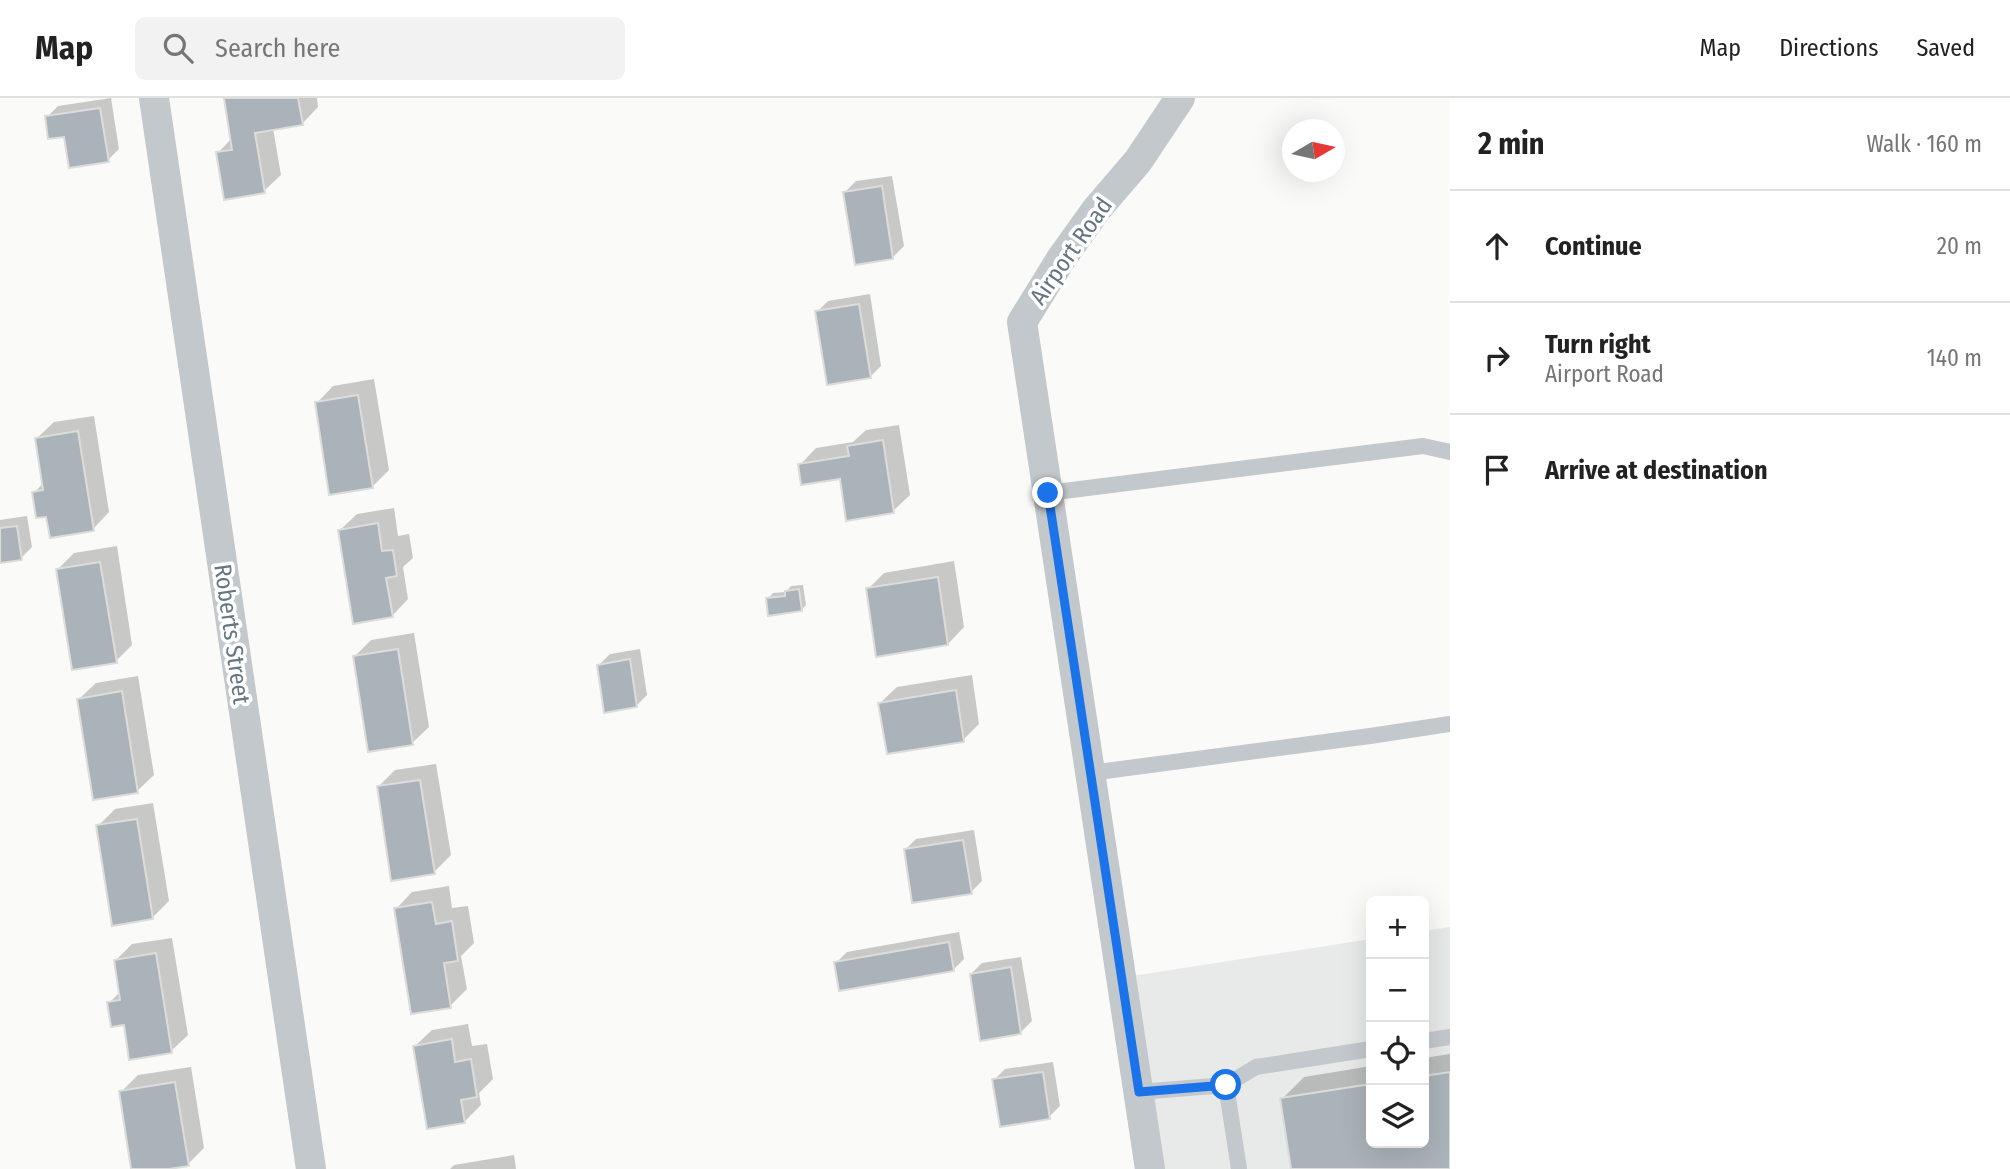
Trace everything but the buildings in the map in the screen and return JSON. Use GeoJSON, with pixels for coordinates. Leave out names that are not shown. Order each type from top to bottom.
{"type":"FeatureCollection","features":[{"type":"Feature","properties":{"kind":"street","name":"Roberts Street"},"geometry":{"type":"LineString","coordinates":[[154,98],[310,1169]]}},
{"type":"Feature","properties":{"kind":"street","name":"Airport Road"},"geometry":{"type":"LineString","coordinates":[[1150,1169],[1023,322],[1061,259],[1096,210],[1138,162],[1180,98]]}},
{"type":"Feature","properties":{"kind":"lane"},"geometry":{"type":"LineString","coordinates":[[1048,493],[1423,446],[1450,452]]}},
{"type":"Feature","properties":{"kind":"lane"},"geometry":{"type":"LineString","coordinates":[[1090,773],[1450,724]]}},
{"type":"Feature","properties":{"kind":"lane"},"geometry":{"type":"LineString","coordinates":[[1429,1040],[1450,1037]]}},
{"type":"Feature","properties":{"kind":"lane"},"geometry":{"type":"LineString","coordinates":[[1139,1092],[1226,1085],[1256,1067],[1366,1050]]}},
{"type":"Feature","properties":{"kind":"lane"},"geometry":{"type":"LineString","coordinates":[[1226,1085],[1239,1169]]}},
{"type":"Feature","properties":{"kind":"shaded area"},"geometry":{"type":"Polygon","coordinates":[[[1450,927],[1450,1169],[1143,1169],[1113,979],[1366,940],[1366,1148],[1429,1148],[1429,930],[1450,927]]]}},
{"type":"Feature","properties":{"kind":"route"},"geometry":{"type":"LineString","coordinates":[[1048,493],[1139,1092],[1226,1085]]}}]}
